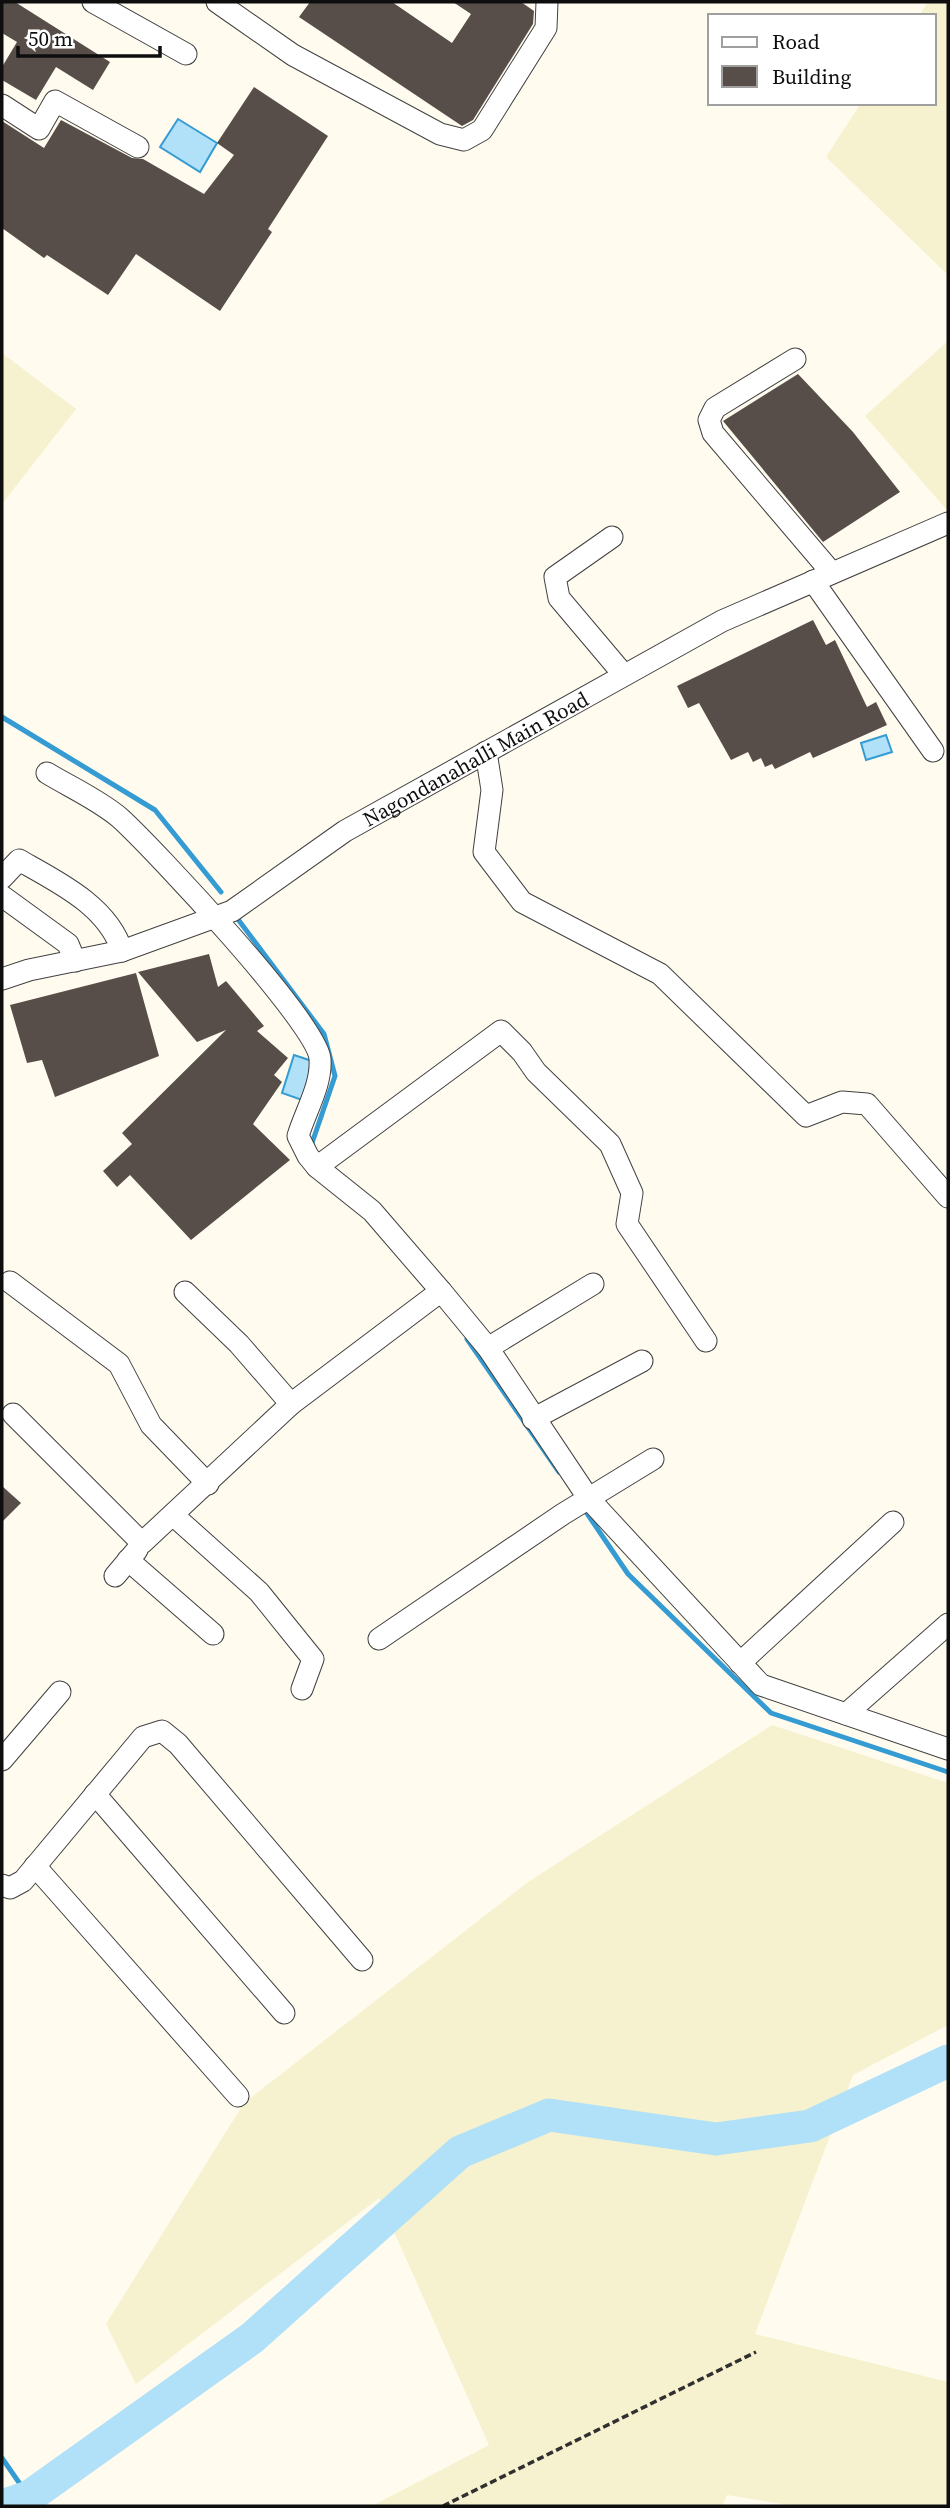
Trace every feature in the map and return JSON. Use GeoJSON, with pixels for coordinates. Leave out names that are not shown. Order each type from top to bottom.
{"type":"FeatureCollection","features":[{"type":"Feature","properties":{"kind":"street"},"geometry":{"type":"LineString","coordinates":[[93,2],[186,54]]}},
{"type":"Feature","properties":{"kind":"street"},"geometry":{"type":"LineString","coordinates":[[217,2],[293,55],[440,134],[464,140],[482,130],[546,28],[547,2]]}},
{"type":"Feature","properties":{"kind":"street"},"geometry":{"type":"LineString","coordinates":[[2,105],[38,130],[55,101],[138,147]]}},
{"type":"Feature","properties":{"kind":"street"},"geometry":{"type":"LineString","coordinates":[[795,359],[715,408],[709,420],[713,433],[823,577],[933,751]]}},
{"type":"Feature","properties":{"kind":"street","name":"Nagondanahalli Main Road"},"geometry":{"type":"LineString","coordinates":[[2,979],[29,970],[122,951],[232,911],[345,831],[722,621],[948,523]]}},
{"type":"Feature","properties":{"kind":"street"},"geometry":{"type":"LineString","coordinates":[[612,537],[555,577],[559,598],[624,675]]}},
{"type":"Feature","properties":{"kind":"street"},"geometry":{"type":"LineString","coordinates":[[486,752],[492,790],[484,852],[522,902],[660,974],[806,1116],[842,1102],[867,1104],[948,1197]]}},
{"type":"Feature","properties":{"kind":"street"},"geometry":{"type":"LineString","coordinates":[[47,773],[118,816],[215,918],[309,1032],[320,1058],[317,1083],[298,1136],[317,1167],[372,1211],[488,1348],[589,1499],[761,1685],[948,1749]]}},
{"type":"Feature","properties":{"kind":"street"},"geometry":{"type":"LineString","coordinates":[[2,878],[19,860],[71,889],[116,931],[122,951]]}},
{"type":"Feature","properties":{"kind":"street"},"geometry":{"type":"LineString","coordinates":[[2,896],[68,944],[75,961]]}},
{"type":"Feature","properties":{"kind":"street"},"geometry":{"type":"LineString","coordinates":[[317,1167],[501,1031],[522,1052],[536,1072],[610,1144],[632,1193],[627,1224],[706,1340]]}},
{"type":"Feature","properties":{"kind":"street"},"geometry":{"type":"LineString","coordinates":[[10,1282],[119,1364],[152,1425],[208,1484]]}},
{"type":"Feature","properties":{"kind":"street"},"geometry":{"type":"LineString","coordinates":[[488,1348],[593,1284]]}},
{"type":"Feature","properties":{"kind":"street"},"geometry":{"type":"LineString","coordinates":[[213,1634],[122,1568],[142,1544],[291,1404],[441,1291]]}},
{"type":"Feature","properties":{"kind":"street"},"geometry":{"type":"LineString","coordinates":[[185,1292],[239,1344],[291,1404]]}},
{"type":"Feature","properties":{"kind":"street"},"geometry":{"type":"LineString","coordinates":[[533,1419],[642,1361]]}},
{"type":"Feature","properties":{"kind":"street"},"geometry":{"type":"LineString","coordinates":[[13,1414],[142,1544]]}},
{"type":"Feature","properties":{"kind":"street"},"geometry":{"type":"LineString","coordinates":[[379,1639],[653,1459]]}},
{"type":"Feature","properties":{"kind":"street"},"geometry":{"type":"LineString","coordinates":[[173,1515],[258,1592],[313,1659],[302,1689]]}},
{"type":"Feature","properties":{"kind":"street"},"geometry":{"type":"LineString","coordinates":[[740,1662],[893,1522]]}},
{"type":"Feature","properties":{"kind":"street"},"geometry":{"type":"LineString","coordinates":[[846,1714],[948,1623]]}},
{"type":"Feature","properties":{"kind":"street"},"geometry":{"type":"LineString","coordinates":[[2,1760],[60,1692]]}},
{"type":"Feature","properties":{"kind":"street"},"geometry":{"type":"LineString","coordinates":[[2,1885],[10,1888],[23,1881],[143,1737],[162,1731],[178,1744],[362,1960]]}},
{"type":"Feature","properties":{"kind":"street"},"geometry":{"type":"LineString","coordinates":[[95,1794],[284,2014]]}},
{"type":"Feature","properties":{"kind":"street"},"geometry":{"type":"LineString","coordinates":[[35,1866],[238,2096]]}},
{"type":"Feature","properties":{"kind":"path"},"geometry":{"type":"LineString","coordinates":[[443,2506],[756,2352]]}},
{"type":"Feature","properties":{"kind":"shaded area"},"geometry":{"type":"Polygon","coordinates":[[[928,2],[948,2],[948,275],[826,157],[860,105],[936,105],[936,14],[920,14],[928,2]]]}},
{"type":"Feature","properties":{"kind":"shaded area"},"geometry":{"type":"Polygon","coordinates":[[[948,341],[948,508],[946,509],[865,416],[948,341]]]}},
{"type":"Feature","properties":{"kind":"shaded area"},"geometry":{"type":"Polygon","coordinates":[[[2,353],[76,409],[2,504],[2,353]]]}},
{"type":"Feature","properties":{"kind":"shaded area"},"geometry":{"type":"Polygon","coordinates":[[[772,1725],[948,1783],[948,2025],[853,2075],[755,2334],[948,2382],[948,2506],[795,2506],[727,2495],[722,2506],[372,2506],[489,2445],[379,2198],[136,2384],[106,2324],[244,2103],[528,1882],[772,1725]]]}},
{"type":"Feature","properties":{"kind":"water"},"geometry":{"type":"Polygon","coordinates":[[[178,119],[217,143],[200,172],[160,147],[178,119]]]}},
{"type":"Feature","properties":{"kind":"water"},"geometry":{"type":"Polygon","coordinates":[[[886,735],[892,752],[866,760],[861,743],[886,735]]]}},
{"type":"Feature","properties":{"kind":"water"},"geometry":{"type":"Polygon","coordinates":[[[294,1055],[315,1062],[302,1100],[282,1093],[294,1055]]]}},
{"type":"Feature","properties":{"kind":"building"},"geometry":{"type":"Polygon","coordinates":[[[2,2],[15,2],[110,62],[93,90],[56,67],[36,100],[2,80],[2,67],[17,42],[2,33],[2,2]]]}},
{"type":"Feature","properties":{"kind":"building"},"geometry":{"type":"Polygon","coordinates":[[[310,2],[392,2],[452,43],[471,14],[453,2],[521,2],[534,11],[533,24],[473,120],[462,126],[299,17],[310,2]]]}},
{"type":"Feature","properties":{"kind":"building"},"geometry":{"type":"Polygon","coordinates":[[[254,87],[328,136],[268,229],[272,232],[220,311],[136,254],[108,295],[47,255],[44,258],[2,228],[2,121],[44,148],[61,120],[132,158],[143,159],[204,194],[234,155],[217,143],[254,87]]]}},
{"type":"Feature","properties":{"kind":"building"},"geometry":{"type":"Polygon","coordinates":[[[798,374],[853,432],[900,492],[823,542],[723,421],[798,374]]]}},
{"type":"Feature","properties":{"kind":"building"},"geometry":{"type":"Polygon","coordinates":[[[813,620],[826,645],[835,640],[867,707],[876,702],[887,725],[813,758],[810,752],[775,769],[772,764],[765,767],[761,758],[753,762],[748,752],[731,760],[699,703],[688,708],[677,686],[813,620]]]}},
{"type":"Feature","properties":{"kind":"building"},"geometry":{"type":"Polygon","coordinates":[[[209,954],[218,987],[226,981],[264,1026],[257,1031],[288,1058],[274,1075],[282,1082],[253,1124],[290,1160],[191,1240],[130,1175],[117,1187],[103,1171],[132,1144],[122,1133],[226,1030],[197,1042],[138,972],[209,954]]]}},
{"type":"Feature","properties":{"kind":"building"},"geometry":{"type":"Polygon","coordinates":[[[136,973],[159,1056],[55,1097],[42,1060],[27,1063],[10,1005],[136,973]]]}},
{"type":"Feature","properties":{"kind":"building"},"geometry":{"type":"Polygon","coordinates":[[[2,1486],[21,1503],[2,1522],[2,1486]]]}},
{"type":"Feature","properties":{"kind":"waterway"},"geometry":{"type":"LineString","coordinates":[[2,717],[155,810],[221,892]]}},
{"type":"Feature","properties":{"kind":"waterway"},"geometry":{"type":"LineString","coordinates":[[237,918],[324,1034],[335,1076],[311,1146]]}},
{"type":"Feature","properties":{"kind":"waterway"},"geometry":{"type":"LineString","coordinates":[[467,1339],[559,1472]]}},
{"type":"Feature","properties":{"kind":"waterway"},"geometry":{"type":"LineString","coordinates":[[582,1506],[628,1574],[771,1713],[948,1772]]}},
{"type":"Feature","properties":{"kind":"waterway"},"geometry":{"type":"LineString","coordinates":[[2,2506],[29,2497],[252,2338],[460,2152],[549,2115],[716,2139],[810,2126],[948,2061]]}},
{"type":"Feature","properties":{"kind":"waterway"},"geometry":{"type":"LineString","coordinates":[[2,2458],[29,2497]]}}]}
